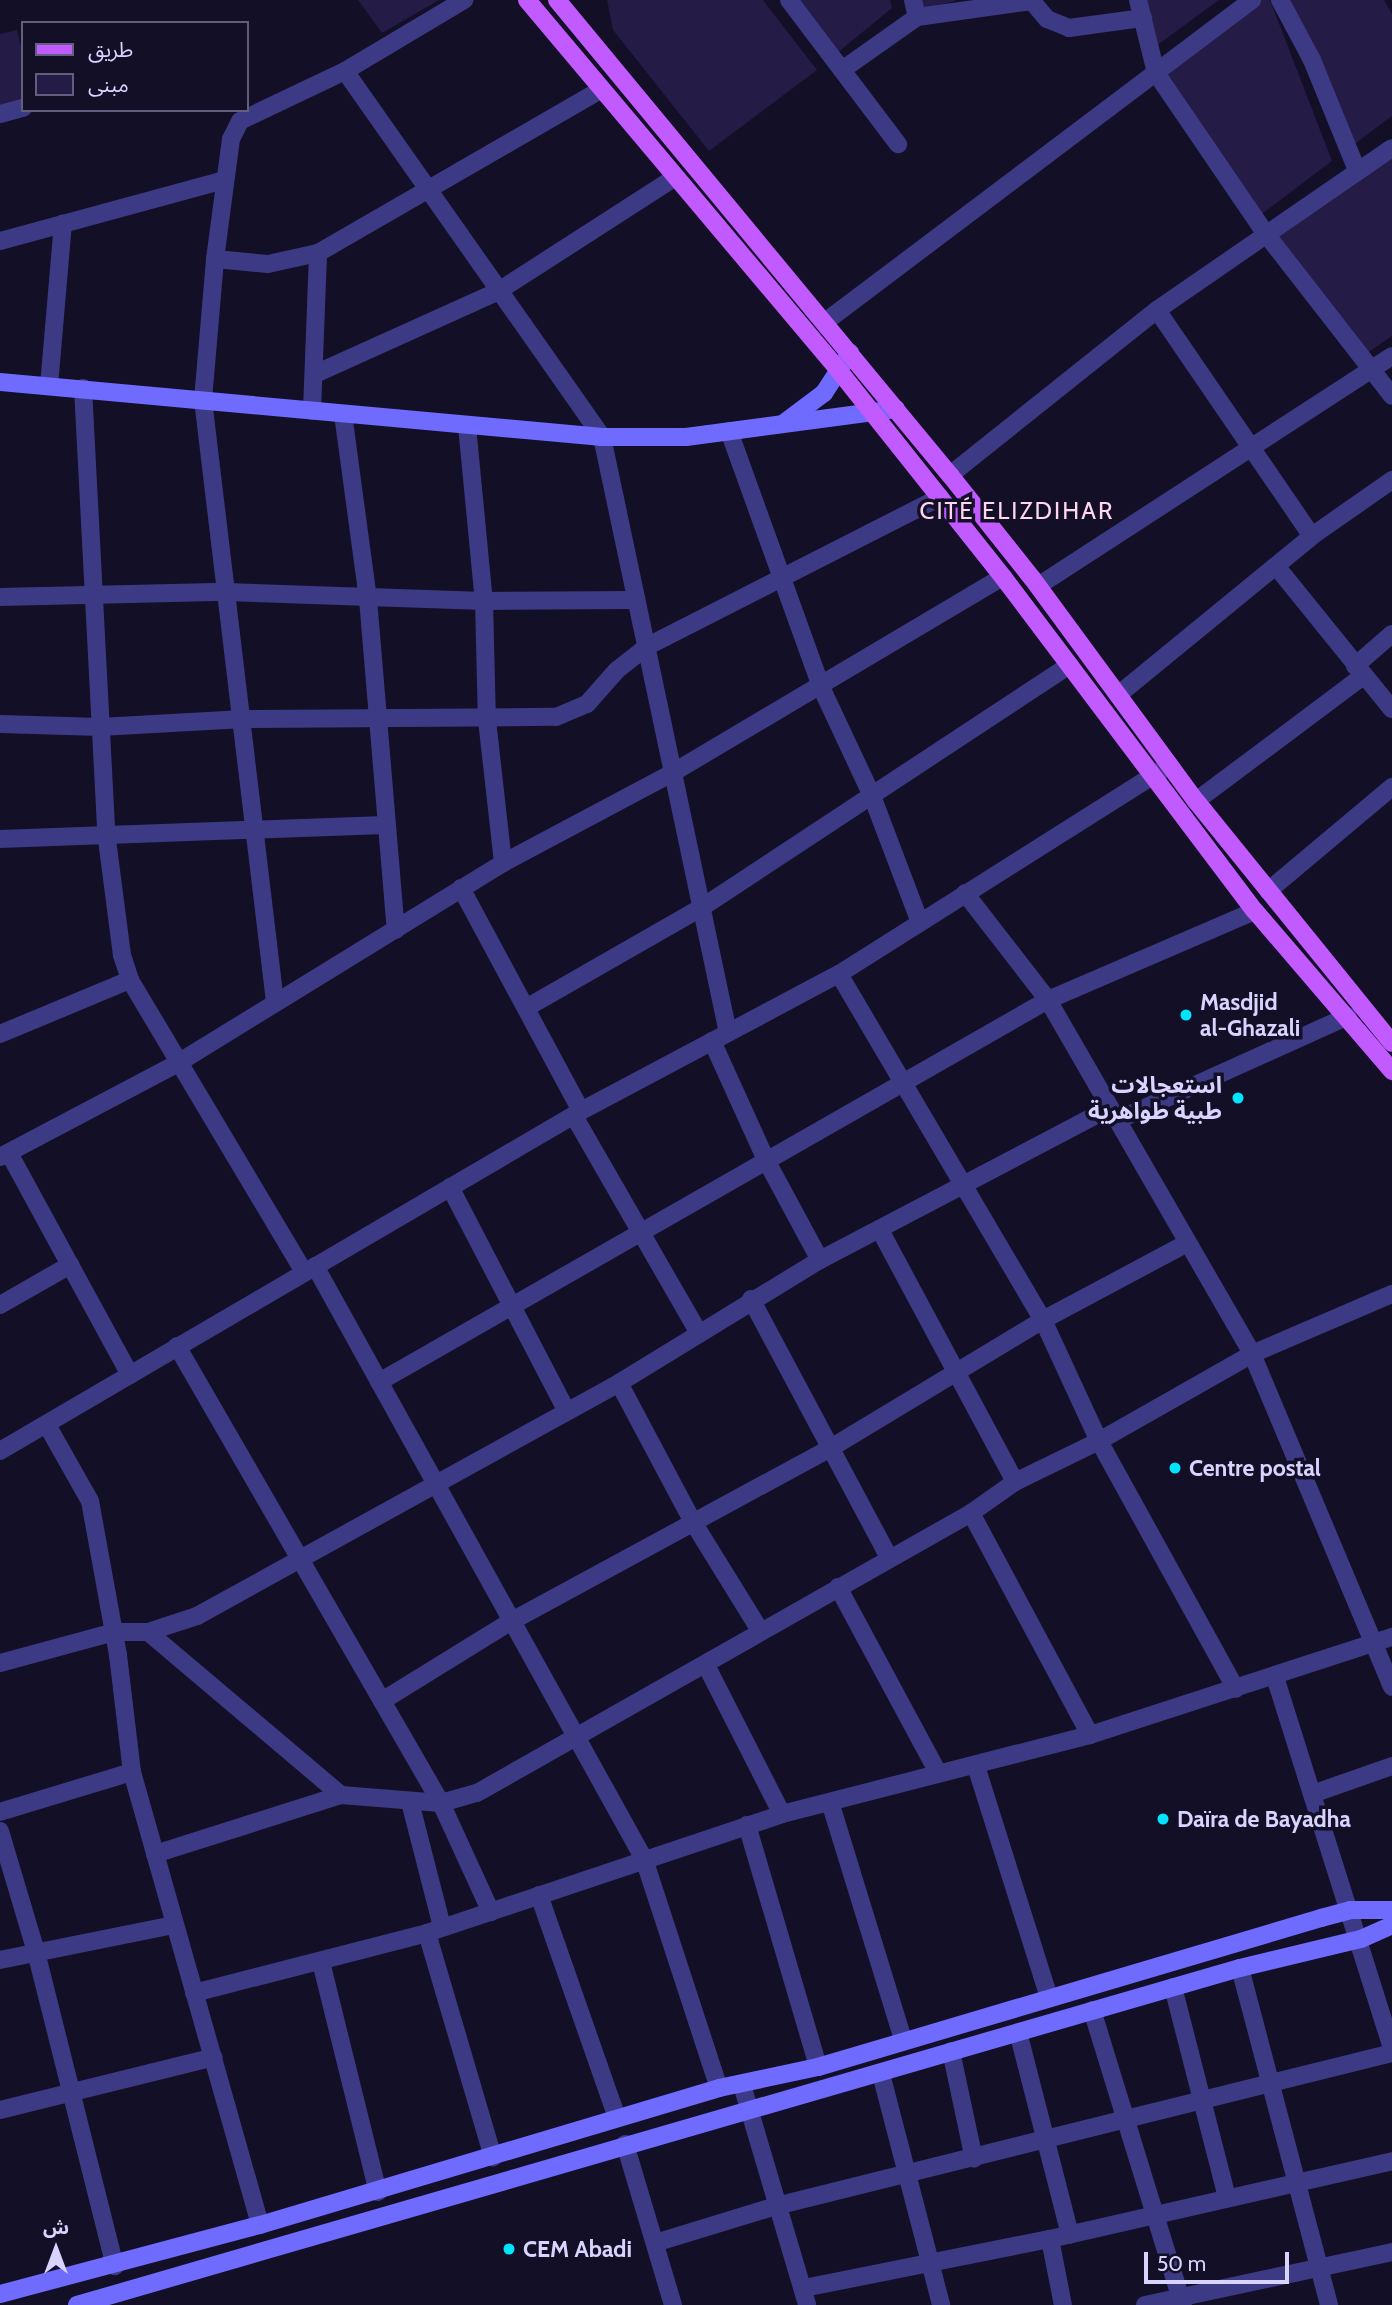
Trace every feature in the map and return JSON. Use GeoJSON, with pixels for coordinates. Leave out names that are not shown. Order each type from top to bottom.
{"type":"FeatureCollection","features":[{"type":"Feature","properties":{"kind":"main road"},"geometry":{"type":"LineString","coordinates":[[557,0],[950,475],[1038,586],[1196,801],[1392,1043]]}},
{"type":"Feature","properties":{"kind":"main road"},"geometry":{"type":"LineString","coordinates":[[533,7],[674,178],[840,372],[1003,577],[1151,778],[1255,911],[1348,1016],[1392,1071]]}},
{"type":"Feature","properties":{"kind":"main road"},"geometry":{"type":"LineString","coordinates":[[782,424],[824,393],[850,354]]}},
{"type":"Feature","properties":{"kind":"main road"},"geometry":{"type":"LineString","coordinates":[[0,382],[467,426],[663,439],[896,409]]}},
{"type":"Feature","properties":{"kind":"main road"},"geometry":{"type":"LineString","coordinates":[[0,2294],[115,2266],[378,2192],[719,2088],[818,2067],[903,2039],[1350,1910],[1392,1910]]}},
{"type":"Feature","properties":{"kind":"main road"},"geometry":{"type":"LineString","coordinates":[[77,2305],[625,2144],[752,2113],[1092,2010],[1240,1968],[1361,1939],[1392,1925]]}},
{"type":"Feature","properties":{"kind":"street"},"geometry":{"type":"LineString","coordinates":[[275,1002],[244,719],[203,400],[215,259],[231,139],[240,121],[345,71],[464,0]]}},
{"type":"Feature","properties":{"kind":"street"},"geometry":{"type":"LineString","coordinates":[[533,7],[557,0]]}},
{"type":"Feature","properties":{"kind":"street"},"geometry":{"type":"LineString","coordinates":[[789,0],[898,144]]}},
{"type":"Feature","properties":{"kind":"street"},"geometry":{"type":"LineString","coordinates":[[1138,0],[1156,73],[1266,234],[1373,367],[1392,396]]}},
{"type":"Feature","properties":{"kind":"street"},"geometry":{"type":"LineString","coordinates":[[825,321],[1252,0]]}},
{"type":"Feature","properties":{"kind":"street"},"geometry":{"type":"LineString","coordinates":[[1280,0],[1312,60],[1357,170]]}},
{"type":"Feature","properties":{"kind":"street"},"geometry":{"type":"LineString","coordinates":[[842,70],[915,9],[1032,1],[1047,19],[1069,28],[1143,18]]}},
{"type":"Feature","properties":{"kind":"street"},"geometry":{"type":"LineString","coordinates":[[345,71],[431,191],[497,292],[585,407],[602,437],[634,600],[704,906],[720,1037],[765,1158],[820,1260]]}},
{"type":"Feature","properties":{"kind":"street"},"geometry":{"type":"LineString","coordinates":[[215,259],[268,264],[318,253],[431,191],[600,90]]}},
{"type":"Feature","properties":{"kind":"street"},"geometry":{"type":"LineString","coordinates":[[0,114],[21,109]]}},
{"type":"Feature","properties":{"kind":"street"},"geometry":{"type":"LineString","coordinates":[[950,475],[1157,310],[1392,148]]}},
{"type":"Feature","properties":{"kind":"street"},"geometry":{"type":"LineString","coordinates":[[315,374],[497,292],[674,178]]}},
{"type":"Feature","properties":{"kind":"street"},"geometry":{"type":"LineString","coordinates":[[0,241],[225,180]]}},
{"type":"Feature","properties":{"kind":"street"},"geometry":{"type":"LineString","coordinates":[[49,386],[63,224]]}},
{"type":"Feature","properties":{"kind":"street"},"geometry":{"type":"LineString","coordinates":[[312,411],[318,253]]}},
{"type":"Feature","properties":{"kind":"street"},"geometry":{"type":"LineString","coordinates":[[1157,310],[1312,536]]}},
{"type":"Feature","properties":{"kind":"street"},"geometry":{"type":"LineString","coordinates":[[1038,586],[1392,356]]}},
{"type":"Feature","properties":{"kind":"street"},"geometry":{"type":"LineString","coordinates":[[83,388],[106,832],[114,909],[131,980],[178,1063],[379,1382],[644,1859],[719,2088]]}},
{"type":"Feature","properties":{"kind":"street"},"geometry":{"type":"LineString","coordinates":[[343,414],[368,599],[376,721],[396,930]]}},
{"type":"Feature","properties":{"kind":"street"},"geometry":{"type":"LineString","coordinates":[[467,426],[484,601],[487,720],[503,863]]}},
{"type":"Feature","properties":{"kind":"street"},"geometry":{"type":"LineString","coordinates":[[729,431],[821,687],[872,796],[919,920]]}},
{"type":"Feature","properties":{"kind":"street"},"geometry":{"type":"LineString","coordinates":[[1118,695],[1312,536],[1392,480]]}},
{"type":"Feature","properties":{"kind":"street"},"geometry":{"type":"LineString","coordinates":[[0,724],[100,727],[244,719],[376,721],[556,717],[580,709],[646,647],[940,497]]}},
{"type":"Feature","properties":{"kind":"street"},"geometry":{"type":"LineString","coordinates":[[1276,566],[1392,709]]}},
{"type":"Feature","properties":{"kind":"street"},"geometry":{"type":"LineString","coordinates":[[130,1375],[70,1265],[5,1155],[178,1063],[503,863],[674,772],[1003,577]]}},
{"type":"Feature","properties":{"kind":"street"},"geometry":{"type":"LineString","coordinates":[[0,597],[226,592],[368,599],[634,600]]}},
{"type":"Feature","properties":{"kind":"street"},"geometry":{"type":"LineString","coordinates":[[1196,801],[1359,671],[1392,634]]}},
{"type":"Feature","properties":{"kind":"street"},"geometry":{"type":"LineString","coordinates":[[526,1008],[704,906],[1070,665]]}},
{"type":"Feature","properties":{"kind":"street"},"geometry":{"type":"LineString","coordinates":[[0,1451],[578,1114],[839,974],[919,920],[1170,765]]}},
{"type":"Feature","properties":{"kind":"street"},"geometry":{"type":"LineString","coordinates":[[1268,891],[1392,788]]}},
{"type":"Feature","properties":{"kind":"street"},"geometry":{"type":"LineString","coordinates":[[0,839],[106,832],[386,825]]}},
{"type":"Feature","properties":{"kind":"street"},"geometry":{"type":"LineString","coordinates":[[461,888],[526,1008],[578,1114],[698,1332]]}},
{"type":"Feature","properties":{"kind":"street"},"geometry":{"type":"LineString","coordinates":[[965,893],[1048,1000],[1252,1354],[1384,1639],[1392,1687]]}},
{"type":"Feature","properties":{"kind":"street"},"geometry":{"type":"LineString","coordinates":[[379,1382],[510,1303],[1048,1000],[1255,911]]}},
{"type":"Feature","properties":{"kind":"street"},"geometry":{"type":"LineString","coordinates":[[839,974],[1043,1321],[1098,1441],[1236,1689]]}},
{"type":"Feature","properties":{"kind":"street"},"geometry":{"type":"LineString","coordinates":[[0,1034],[131,980]]}},
{"type":"Feature","properties":{"kind":"street"},"geometry":{"type":"LineString","coordinates":[[0,1663],[114,1632],[148,1632],[197,1616],[619,1383],[751,1298],[964,1183],[1113,1114],[1348,1016]]}},
{"type":"Feature","properties":{"kind":"street"},"geometry":{"type":"LineString","coordinates":[[450,1187],[566,1410]]}},
{"type":"Feature","properties":{"kind":"street"},"geometry":{"type":"LineString","coordinates":[[880,1230],[1015,1482]]}},
{"type":"Feature","properties":{"kind":"street"},"geometry":{"type":"LineString","coordinates":[[383,1701],[510,1622],[829,1449],[957,1376],[1043,1321],[1187,1242]]}},
{"type":"Feature","properties":{"kind":"street"},"geometry":{"type":"LineString","coordinates":[[0,1305],[70,1265]]}},
{"type":"Feature","properties":{"kind":"street"},"geometry":{"type":"LineString","coordinates":[[155,1854],[341,1795],[442,1803],[477,1793],[577,1740],[888,1556],[971,1513],[1015,1482],[1098,1441],[1252,1354],[1392,1294]]}},
{"type":"Feature","properties":{"kind":"street"},"geometry":{"type":"LineString","coordinates":[[751,1298],[888,1556]]}},
{"type":"Feature","properties":{"kind":"street"},"geometry":{"type":"LineString","coordinates":[[177,1346],[442,1803],[491,1912]]}},
{"type":"Feature","properties":{"kind":"street"},"geometry":{"type":"LineString","coordinates":[[619,1383],[693,1522],[761,1632]]}},
{"type":"Feature","properties":{"kind":"street"},"geometry":{"type":"LineString","coordinates":[[47,1425],[90,1501],[114,1632],[132,1772],[173,1925],[214,2057],[260,2225]]}},
{"type":"Feature","properties":{"kind":"street"},"geometry":{"type":"LineString","coordinates":[[971,1513],[1090,1735]]}},
{"type":"Feature","properties":{"kind":"street"},"geometry":{"type":"LineString","coordinates":[[838,1587],[938,1773]]}},
{"type":"Feature","properties":{"kind":"street"},"geometry":{"type":"LineString","coordinates":[[148,1632],[341,1795]]}},
{"type":"Feature","properties":{"kind":"street"},"geometry":{"type":"LineString","coordinates":[[194,1993],[321,1962],[434,1930],[782,1814],[1090,1735],[1275,1677],[1384,1639]]}},
{"type":"Feature","properties":{"kind":"street"},"geometry":{"type":"LineString","coordinates":[[706,1664],[782,1814]]}},
{"type":"Feature","properties":{"kind":"street"},"geometry":{"type":"LineString","coordinates":[[1275,1677],[1315,1793],[1392,2047]]}},
{"type":"Feature","properties":{"kind":"street"},"geometry":{"type":"LineString","coordinates":[[976,1766],[1049,1997]]}},
{"type":"Feature","properties":{"kind":"street"},"geometry":{"type":"LineString","coordinates":[[1315,1793],[1392,1766]]}},
{"type":"Feature","properties":{"kind":"street"},"geometry":{"type":"LineString","coordinates":[[0,1812],[132,1772]]}},
{"type":"Feature","properties":{"kind":"street"},"geometry":{"type":"LineString","coordinates":[[410,1802],[434,1930],[493,2157]]}},
{"type":"Feature","properties":{"kind":"street"},"geometry":{"type":"LineString","coordinates":[[830,1802],[903,2039]]}},
{"type":"Feature","properties":{"kind":"street"},"geometry":{"type":"LineString","coordinates":[[747,1825],[818,2067]]}},
{"type":"Feature","properties":{"kind":"street"},"geometry":{"type":"LineString","coordinates":[[0,1831],[36,1952],[115,2266]]}},
{"type":"Feature","properties":{"kind":"street"},"geometry":{"type":"LineString","coordinates":[[539,1895],[617,2118]]}},
{"type":"Feature","properties":{"kind":"street"},"geometry":{"type":"LineString","coordinates":[[0,1961],[173,1925]]}},
{"type":"Feature","properties":{"kind":"street"},"geometry":{"type":"LineString","coordinates":[[321,1962],[378,2192]]}},
{"type":"Feature","properties":{"kind":"street"},"geometry":{"type":"LineString","coordinates":[[1240,1968],[1329,2305]]}},
{"type":"Feature","properties":{"kind":"street"},"geometry":{"type":"LineString","coordinates":[[1173,1987],[1227,2198]]}},
{"type":"Feature","properties":{"kind":"street"},"geometry":{"type":"LineString","coordinates":[[1092,2010],[1153,2215],[1182,2301]]}},
{"type":"Feature","properties":{"kind":"street"},"geometry":{"type":"LineString","coordinates":[[1018,2032],[1048,2140],[1070,2234]]}},
{"type":"Feature","properties":{"kind":"street"},"geometry":{"type":"LineString","coordinates":[[951,2051],[974,2159]]}},
{"type":"Feature","properties":{"kind":"street"},"geometry":{"type":"LineString","coordinates":[[655,2243],[776,2206],[911,2176],[1270,2081],[1392,2053]]}},
{"type":"Feature","properties":{"kind":"street"},"geometry":{"type":"LineString","coordinates":[[0,2110],[214,2057]]}},
{"type":"Feature","properties":{"kind":"street"},"geometry":{"type":"LineString","coordinates":[[881,2074],[911,2176],[941,2305]]}},
{"type":"Feature","properties":{"kind":"street"},"geometry":{"type":"LineString","coordinates":[[742,2085],[805,2296],[931,2260],[1050,2239],[1392,2161]]}},
{"type":"Feature","properties":{"kind":"street"},"geometry":{"type":"LineString","coordinates":[[625,2144],[673,2305]]}},
{"type":"Feature","properties":{"kind":"street"},"geometry":{"type":"LineString","coordinates":[[1050,2239],[1063,2305]]}},
{"type":"Feature","properties":{"kind":"street"},"geometry":{"type":"LineString","coordinates":[[1145,2305],[1182,2301],[1392,2252]]}},
{"type":"Feature","properties":{"kind":"building"},"geometry":{"type":"Polygon","coordinates":[[[358,0],[439,0],[382,33],[358,0]]]}},
{"type":"Feature","properties":{"kind":"building"},"geometry":{"type":"Polygon","coordinates":[[[607,0],[763,0],[817,70],[709,151],[613,30],[607,0]]]}},
{"type":"Feature","properties":{"kind":"building"},"geometry":{"type":"Polygon","coordinates":[[[786,0],[890,0],[892,8],[831,58],[786,0]]]}},
{"type":"Feature","properties":{"kind":"building"},"geometry":{"type":"Polygon","coordinates":[[[917,0],[955,0],[955,1],[920,10],[917,0]]]}},
{"type":"Feature","properties":{"kind":"building"},"geometry":{"type":"Polygon","coordinates":[[[1144,0],[1219,0],[1156,46],[1144,0]]]}},
{"type":"Feature","properties":{"kind":"building"},"geometry":{"type":"Polygon","coordinates":[[[1258,0],[1270,0],[1332,161],[1259,216],[1159,73],[1258,0]]]}},
{"type":"Feature","properties":{"kind":"building"},"geometry":{"type":"Polygon","coordinates":[[[1288,0],[1384,0],[1392,14],[1392,116],[1352,146],[1288,0]]]}},
{"type":"Feature","properties":{"kind":"building"},"geometry":{"type":"Polygon","coordinates":[[[17,30],[21,47],[21,102],[0,107],[0,34],[17,30]]]}},
{"type":"Feature","properties":{"kind":"building"},"geometry":{"type":"Polygon","coordinates":[[[1392,147],[1392,336],[1366,354],[1274,237],[1392,147]]]}},
{"type":"Feature","properties":{"kind":"place","name":"Masdjid al-Ghazali"},"geometry":{"type":"Point","coordinates":[1186,1015]}},
{"type":"Feature","properties":{"kind":"place","name":"استعجالات طبية طواهرية"},"geometry":{"type":"Point","coordinates":[1238,1098]}},
{"type":"Feature","properties":{"kind":"place","name":"Centre postal"},"geometry":{"type":"Point","coordinates":[1175,1468]}},
{"type":"Feature","properties":{"kind":"place","name":"Daïra de Bayadha"},"geometry":{"type":"Point","coordinates":[1163,1819]}},
{"type":"Feature","properties":{"kind":"place","name":"CEM Abadi"},"geometry":{"type":"Point","coordinates":[509,2249]}},
{"type":"Feature","properties":{"kind":"district","name":"CITÉ ELIZDIHAR"},"geometry":{"type":"Point","coordinates":[1017,511]}}]}
